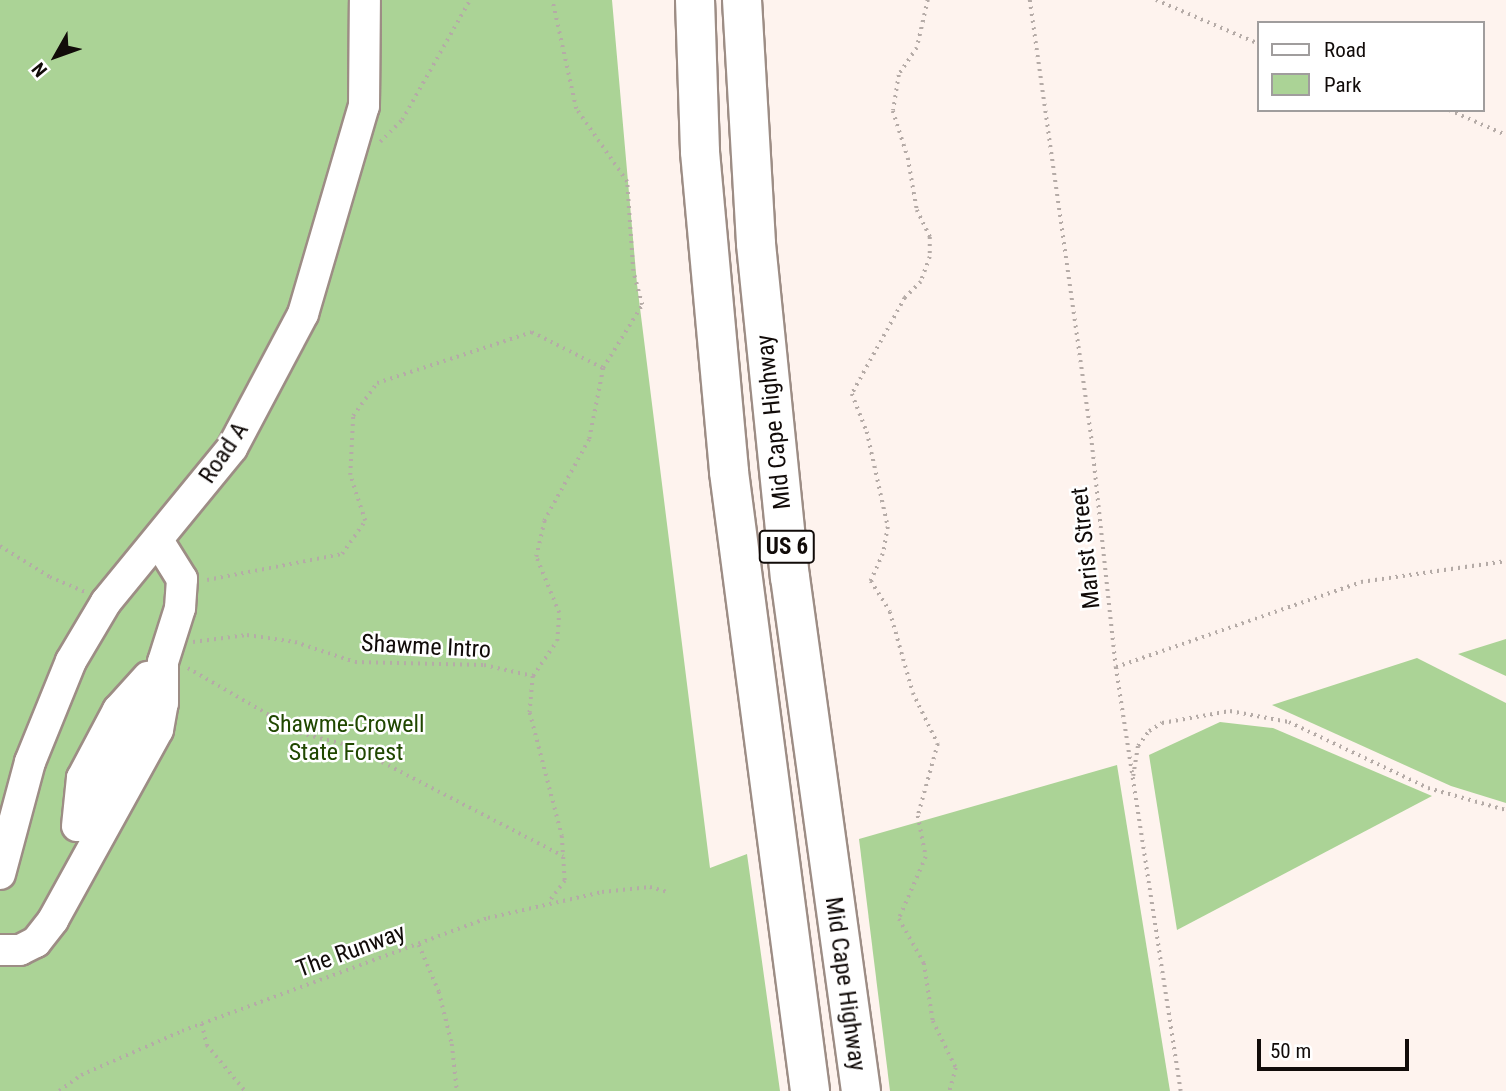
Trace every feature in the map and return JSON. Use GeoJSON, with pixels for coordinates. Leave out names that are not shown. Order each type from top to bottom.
{"type":"FeatureCollection","features":[{"type":"Feature","properties":{"kind":"highway","name":"Mid Cape Highway"},"geometry":{"type":"LineString","coordinates":[[695,0],[700,152],[729,472],[810,1091]]}},
{"type":"Feature","properties":{"kind":"highway","name":"Mid Cape Highway"},"geometry":{"type":"LineString","coordinates":[[742,0],[756,244],[790,577],[861,1091]]}},
{"type":"Feature","properties":{"kind":"lane","name":"Road A"},"geometry":{"type":"LineString","coordinates":[[0,874],[30,762],[71,661],[106,601],[159,542],[232,448],[303,314],[364,106],[365,0]]}},
{"type":"Feature","properties":{"kind":"lane"},"geometry":{"type":"LineString","coordinates":[[75,881],[77,845],[165,654],[182,586],[174,560],[159,542]]}},
{"type":"Feature","properties":{"kind":"lane"},"geometry":{"type":"LineString","coordinates":[[0,950],[20,950],[36,942],[75,881],[158,730],[163,703],[165,654]]}},
{"type":"Feature","properties":{"kind":"path"},"geometry":{"type":"LineString","coordinates":[[346,174],[402,120],[470,0]]}},
{"type":"Feature","properties":{"kind":"path"},"geometry":{"type":"LineString","coordinates":[[548,903],[565,881],[563,856],[530,713],[533,676],[557,641],[559,613],[536,557],[544,521],[589,439],[603,368],[642,305],[633,271],[633,222],[627,182],[576,110],[552,0]]}},
{"type":"Feature","properties":{"kind":"path"},"geometry":{"type":"LineString","coordinates":[[928,0],[917,48],[899,75],[893,111],[908,158],[917,210],[930,237],[930,257],[920,282],[905,298],[852,394],[867,432],[888,527],[883,554],[871,581],[890,612],[913,693],[938,744],[918,816],[926,857],[899,919],[924,963],[933,1021],[956,1068],[950,1091]]}},
{"type":"Feature","properties":{"kind":"path","name":"Marist Street"},"geometry":{"type":"LineString","coordinates":[[1030,0],[1090,429],[1116,667],[1181,1091]]}},
{"type":"Feature","properties":{"kind":"path"},"geometry":{"type":"LineString","coordinates":[[1156,0],[1258,44]]}},
{"type":"Feature","properties":{"kind":"path"},"geometry":{"type":"LineString","coordinates":[[1454,112],[1506,135]]}},
{"type":"Feature","properties":{"kind":"path"},"geometry":{"type":"LineString","coordinates":[[182,586],[342,554],[365,521],[350,475],[354,416],[377,383],[532,332],[603,368]]}},
{"type":"Feature","properties":{"kind":"path"},"geometry":{"type":"LineString","coordinates":[[0,546],[50,578],[106,601]]}},
{"type":"Feature","properties":{"kind":"path"},"geometry":{"type":"LineString","coordinates":[[1116,667],[1361,582],[1506,561]]}},
{"type":"Feature","properties":{"kind":"path","name":"Shawme Intro"},"geometry":{"type":"LineString","coordinates":[[165,654],[247,635],[295,642],[355,662],[484,665],[533,676]]}},
{"type":"Feature","properties":{"kind":"path"},"geometry":{"type":"LineString","coordinates":[[165,654],[300,733],[351,746],[563,856]]}},
{"type":"Feature","properties":{"kind":"path"},"geometry":{"type":"LineString","coordinates":[[1133,782],[1138,747],[1149,731],[1163,723],[1230,711],[1289,722],[1428,788],[1506,810]]}},
{"type":"Feature","properties":{"kind":"path","name":"The Runway"},"geometry":{"type":"LineString","coordinates":[[59,1091],[92,1070],[202,1024],[488,918],[602,892],[650,887],[667,892]]}},
{"type":"Feature","properties":{"kind":"path"},"geometry":{"type":"LineString","coordinates":[[419,945],[442,1005],[457,1091]]}},
{"type":"Feature","properties":{"kind":"path"},"geometry":{"type":"LineString","coordinates":[[202,1024],[207,1045],[245,1091]]}},
{"type":"Feature","properties":{"kind":"green space","name":"Shawme-Crowell State Forest"},"geometry":{"type":"Polygon","coordinates":[[[0,0],[612,0],[637,284],[710,868],[747,854],[780,1091],[0,1091],[0,0]]]}},
{"type":"Feature","properties":{"kind":"green space"},"geometry":{"type":"Polygon","coordinates":[[[1506,639],[1506,676],[1458,654],[1506,639]]]}},
{"type":"Feature","properties":{"kind":"green space"},"geometry":{"type":"Polygon","coordinates":[[[1417,658],[1506,703],[1506,803],[1451,786],[1272,705],[1417,658]]]}},
{"type":"Feature","properties":{"kind":"green space"},"geometry":{"type":"Polygon","coordinates":[[[1220,722],[1273,728],[1432,796],[1177,930],[1149,755],[1220,722]]]}},
{"type":"Feature","properties":{"kind":"green space"},"geometry":{"type":"Polygon","coordinates":[[[1117,765],[1170,1091],[890,1091],[859,839],[1117,765]]]}}]}
